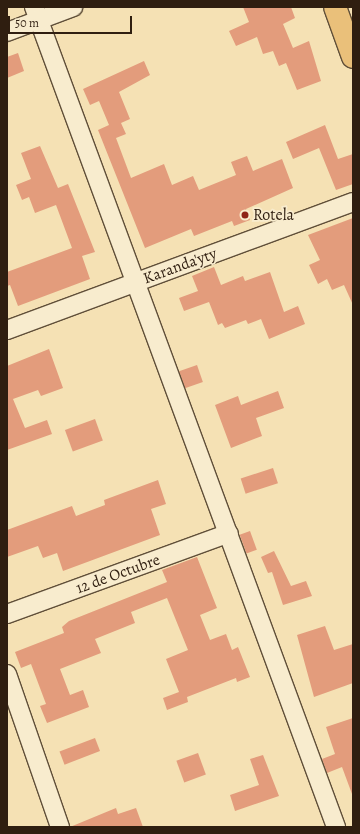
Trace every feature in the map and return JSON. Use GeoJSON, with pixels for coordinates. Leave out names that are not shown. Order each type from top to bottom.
{"type":"FeatureCollection","features":[{"type":"Feature","properties":{"kind":"main road"},"geometry":{"type":"LineString","coordinates":[[335,7],[353,57]]}},
{"type":"Feature","properties":{"kind":"street"},"geometry":{"type":"LineString","coordinates":[[7,32],[36,14],[73,7]]}},
{"type":"Feature","properties":{"kind":"street"},"geometry":{"type":"LineString","coordinates":[[36,14],[229,533],[336,827]]}},
{"type":"Feature","properties":{"kind":"street","name":"Karanda'yty"},"geometry":{"type":"LineString","coordinates":[[7,330],[353,202]]}},
{"type":"Feature","properties":{"kind":"street","name":"12 de Octubre"},"geometry":{"type":"LineString","coordinates":[[7,614],[229,533]]}},
{"type":"Feature","properties":{"kind":"street"},"geometry":{"type":"LineString","coordinates":[[7,674],[60,827]]}},
{"type":"Feature","properties":{"kind":"building"},"geometry":{"type":"Polygon","coordinates":[[[243,7],[291,7],[295,18],[283,24],[293,48],[309,41],[321,81],[297,90],[286,63],[279,66],[273,51],[263,54],[257,37],[236,46],[229,31],[249,22],[243,7]]]}},
{"type":"Feature","properties":{"kind":"building"},"geometry":{"type":"Polygon","coordinates":[[[18,53],[24,71],[7,78],[7,57],[18,53]]]}},
{"type":"Feature","properties":{"kind":"building"},"geometry":{"type":"Polygon","coordinates":[[[144,61],[150,75],[119,92],[130,119],[121,123],[126,134],[116,138],[131,178],[164,164],[172,185],[193,176],[199,190],[236,175],[231,162],[247,156],[253,171],[282,159],[293,188],[246,209],[250,220],[234,226],[232,221],[194,236],[191,229],[145,248],[98,130],[109,125],[99,101],[90,105],[83,89],[144,61]]]}},
{"type":"Feature","properties":{"kind":"building"},"geometry":{"type":"Polygon","coordinates":[[[325,125],[338,159],[353,154],[353,184],[336,190],[319,148],[293,159],[286,142],[325,125]]]}},
{"type":"Feature","properties":{"kind":"building"},"geometry":{"type":"Polygon","coordinates":[[[40,146],[58,188],[68,184],[95,252],[82,256],[90,279],[18,306],[10,285],[7,286],[7,272],[72,248],[56,205],[35,213],[29,197],[22,200],[16,185],[31,179],[21,153],[40,146]]]}},
{"type":"Feature","properties":{"kind":"building"},"geometry":{"type":"Polygon","coordinates":[[[353,218],[353,305],[344,285],[332,290],[327,279],[318,284],[309,265],[320,260],[308,235],[353,218]]]}},
{"type":"Feature","properties":{"kind":"building"},"geometry":{"type":"Polygon","coordinates":[[[214,267],[221,285],[243,276],[245,281],[270,272],[284,312],[298,306],[305,324],[269,339],[261,319],[248,324],[246,320],[225,328],[222,323],[218,325],[209,302],[184,311],[179,298],[198,291],[192,276],[214,267]]]}},
{"type":"Feature","properties":{"kind":"building"},"geometry":{"type":"Polygon","coordinates":[[[49,349],[63,388],[41,396],[38,390],[13,399],[25,428],[47,420],[52,434],[7,450],[7,366],[49,349]]]}},
{"type":"Feature","properties":{"kind":"building"},"geometry":{"type":"Polygon","coordinates":[[[197,365],[203,382],[185,388],[179,371],[197,365]]]}},
{"type":"Feature","properties":{"kind":"building"},"geometry":{"type":"Polygon","coordinates":[[[278,391],[284,408],[256,418],[262,436],[231,448],[215,405],[238,396],[241,405],[278,391]]]}},
{"type":"Feature","properties":{"kind":"building"},"geometry":{"type":"Polygon","coordinates":[[[95,419],[103,441],[73,452],[65,430],[95,419]]]}},
{"type":"Feature","properties":{"kind":"building"},"geometry":{"type":"Polygon","coordinates":[[[273,468],[278,483],[246,494],[241,479],[273,468]]]}},
{"type":"Feature","properties":{"kind":"building"},"geometry":{"type":"Polygon","coordinates":[[[158,480],[166,504],[151,509],[160,535],[63,571],[57,553],[43,558],[38,546],[7,557],[7,530],[72,506],[76,516],[105,505],[104,500],[158,480]]]}},
{"type":"Feature","properties":{"kind":"building"},"geometry":{"type":"Polygon","coordinates":[[[250,531],[257,550],[247,554],[240,535],[250,531]]]}},
{"type":"Feature","properties":{"kind":"building"},"geometry":{"type":"Polygon","coordinates":[[[274,551],[291,586],[306,581],[312,596],[283,605],[272,572],[268,573],[261,557],[274,551]]]}},
{"type":"Feature","properties":{"kind":"building"},"geometry":{"type":"Polygon","coordinates":[[[197,557],[217,608],[200,615],[210,640],[226,634],[232,650],[238,647],[250,677],[237,682],[236,678],[187,697],[188,702],[167,710],[163,698],[179,692],[166,659],[188,650],[167,598],[131,612],[135,623],[95,639],[101,653],[60,669],[70,695],[83,690],[89,707],[47,723],[40,706],[46,704],[31,664],[21,668],[15,652],[64,633],[62,627],[69,621],[167,582],[162,570],[197,557]]]}},
{"type":"Feature","properties":{"kind":"building"},"geometry":{"type":"Polygon","coordinates":[[[325,626],[334,650],[353,644],[353,683],[314,697],[297,635],[325,626]]]}},
{"type":"Feature","properties":{"kind":"building"},"geometry":{"type":"Polygon","coordinates":[[[353,718],[352,794],[342,767],[327,773],[322,759],[335,754],[326,727],[353,718]]]}},
{"type":"Feature","properties":{"kind":"building"},"geometry":{"type":"Polygon","coordinates":[[[95,738],[100,751],[65,765],[60,752],[95,738]]]}},
{"type":"Feature","properties":{"kind":"building"},"geometry":{"type":"Polygon","coordinates":[[[198,753],[206,775],[184,782],[176,761],[198,753]]]}},
{"type":"Feature","properties":{"kind":"building"},"geometry":{"type":"Polygon","coordinates":[[[263,755],[279,796],[235,811],[230,795],[259,785],[250,759],[263,755]]]}},
{"type":"Feature","properties":{"kind":"building"},"geometry":{"type":"Polygon","coordinates":[[[116,808],[118,814],[136,808],[143,827],[70,827],[116,808]]]}},
{"type":"Feature","properties":{"kind":"place","name":"Rotela"},"geometry":{"type":"Point","coordinates":[245,215]}}]}
